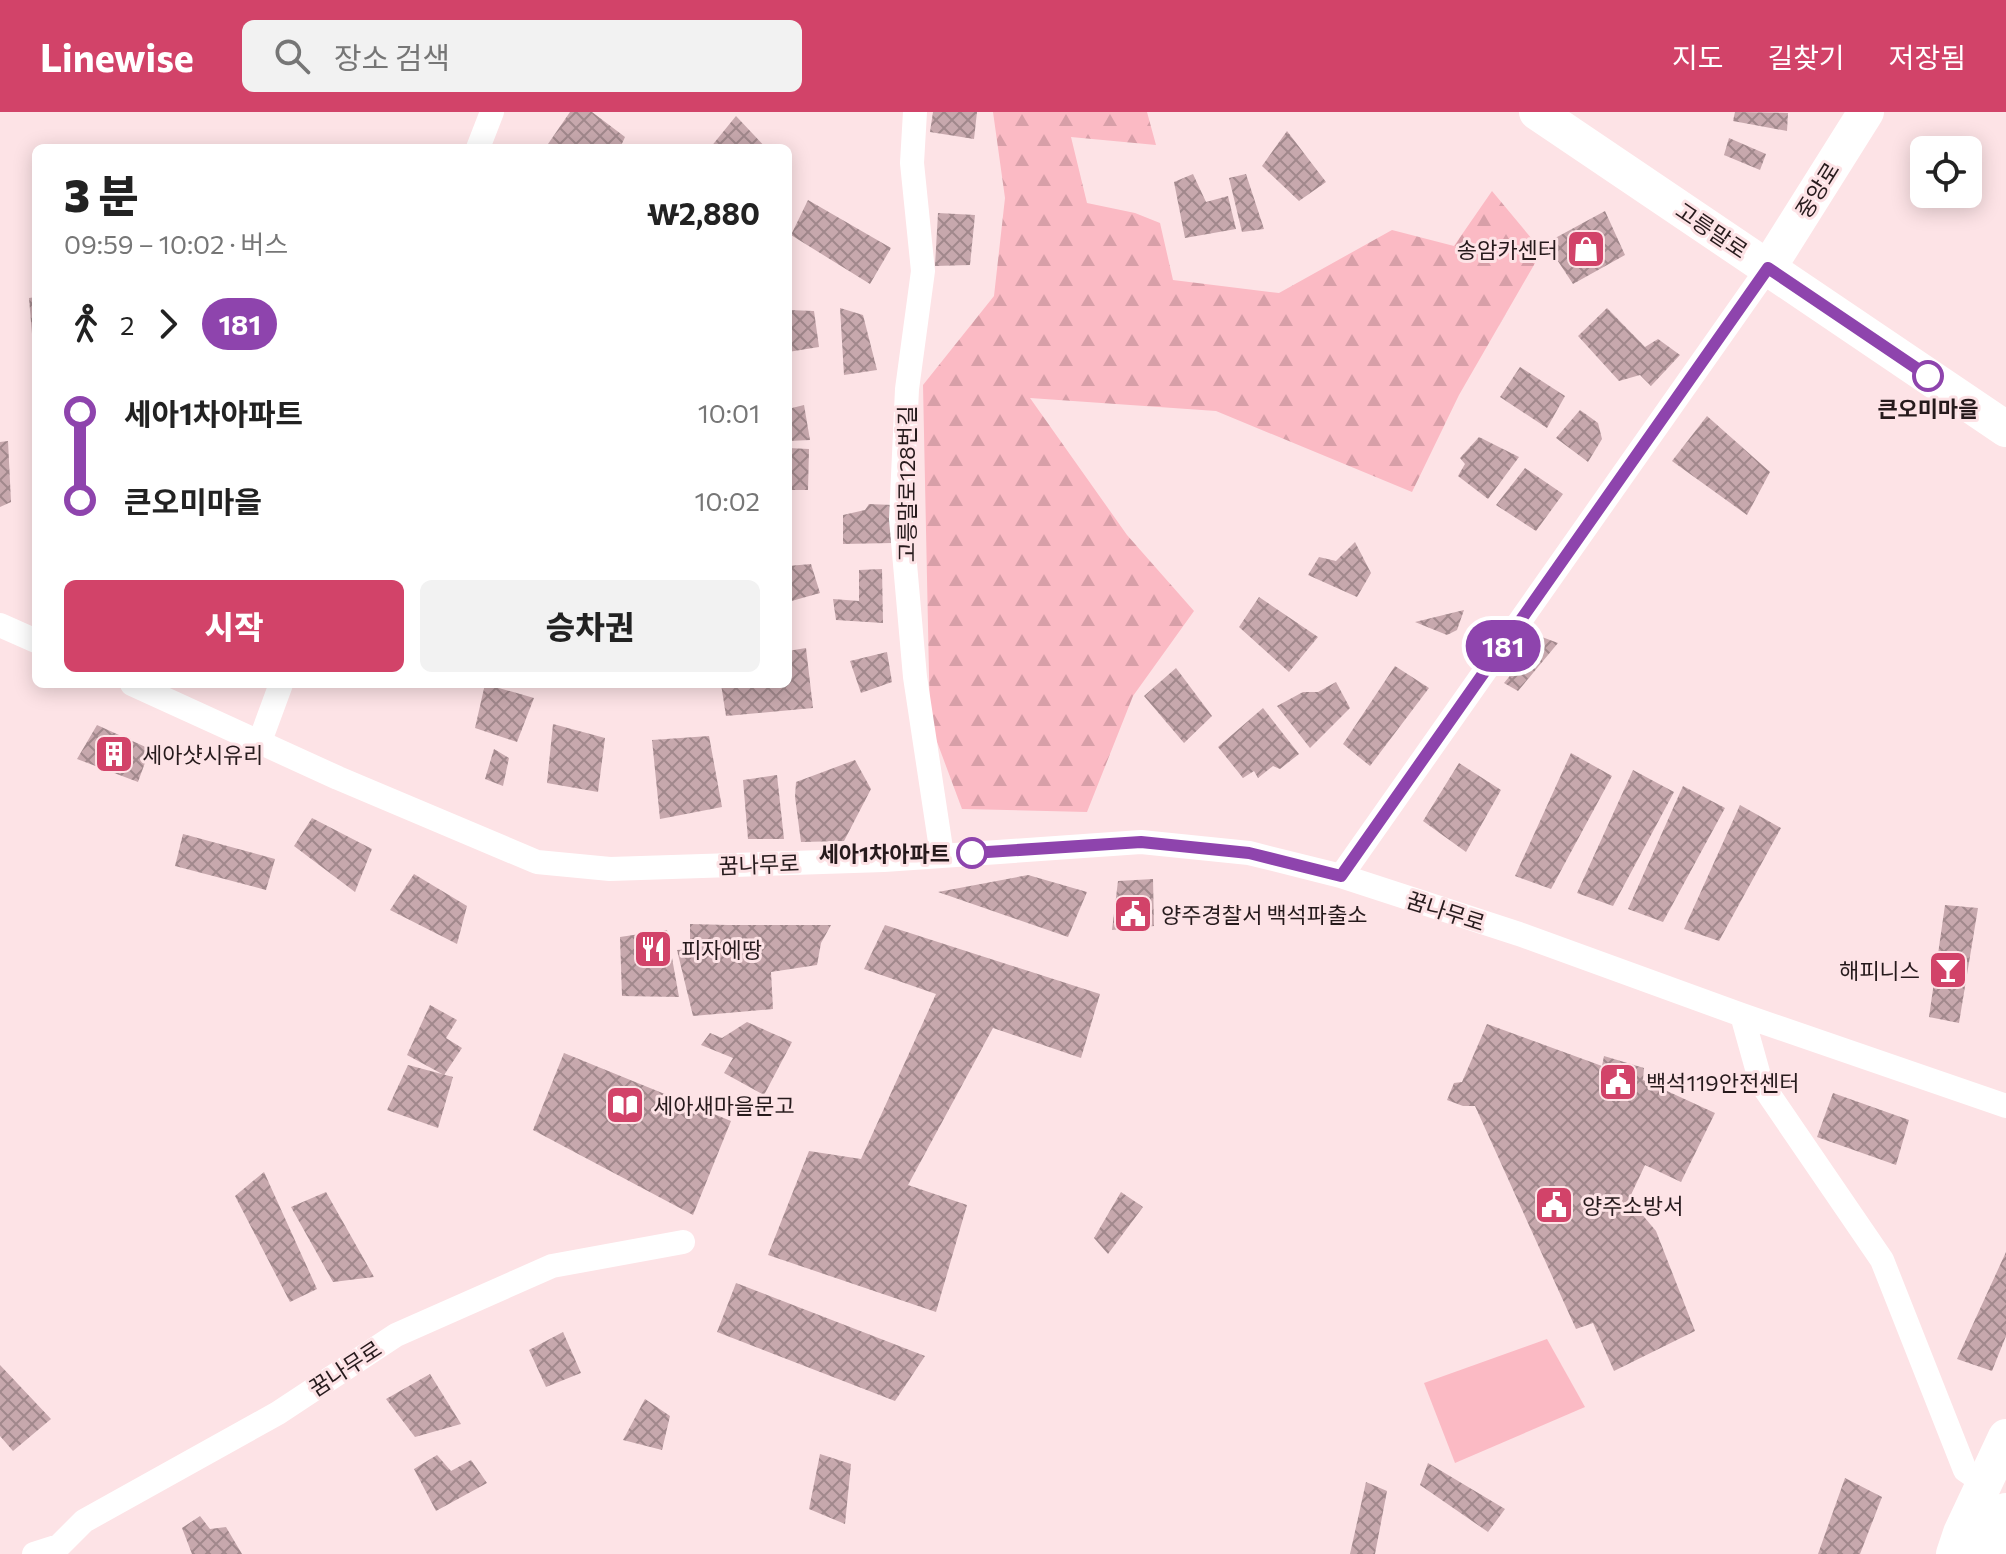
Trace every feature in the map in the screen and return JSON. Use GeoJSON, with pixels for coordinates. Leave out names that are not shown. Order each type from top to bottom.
{"type":"FeatureCollection","features":[{"type":"Feature","properties":{"kind":"street"},"geometry":{"type":"LineString","coordinates":[[480,144],[492,112]]}},
{"type":"Feature","properties":{"kind":"street","name":"고릉말로128번길"},"geometry":{"type":"LineString","coordinates":[[915,112],[912,163],[923,271],[907,389],[901,519],[915,677],[942,855]]}},
{"type":"Feature","properties":{"kind":"street","name":"고릉말로"},"geometry":{"type":"LineString","coordinates":[[1537,112],[2006,429]]}},
{"type":"Feature","properties":{"kind":"street","name":"중앙로"},"geometry":{"type":"LineString","coordinates":[[1768,268],[1866,112]]}},
{"type":"Feature","properties":{"kind":"street"},"geometry":{"type":"LineString","coordinates":[[1341,876],[1768,268]]}},
{"type":"Feature","properties":{"kind":"street"},"geometry":{"type":"LineString","coordinates":[[0,625],[32,639]]}},
{"type":"Feature","properties":{"kind":"street","name":"꿈나무로"},"geometry":{"type":"LineString","coordinates":[[141,688],[338,778],[537,862],[610,869],[884,860],[1141,842],[1249,853],[1341,876],[1519,934],[2006,1106]]}},
{"type":"Feature","properties":{"kind":"street"},"geometry":{"type":"LineString","coordinates":[[260,741],[280,688]]}},
{"type":"Feature","properties":{"kind":"street"},"geometry":{"type":"LineString","coordinates":[[1742,1015],[1761,1083],[1882,1260],[1965,1470],[1984,1483]]}},
{"type":"Feature","properties":{"kind":"street","name":"꿈나무로"},"geometry":{"type":"LineString","coordinates":[[34,1554],[59,1546],[84,1521],[278,1413],[396,1335],[552,1266],[683,1242]]}},
{"type":"Feature","properties":{"kind":"street"},"geometry":{"type":"LineString","coordinates":[[1954,1554],[2006,1437]]}},
{"type":"Feature","properties":{"kind":"street"},"geometry":{"type":"LineString","coordinates":[[1988,1554],[2006,1511]]}},
{"type":"Feature","properties":{"kind":"green space"},"geometry":{"type":"Polygon","coordinates":[[[993,112],[1147,112],[1156,145],[1071,137],[1087,203],[1135,213],[1160,223],[1173,280],[1279,293],[1392,230],[1454,246],[1492,191],[1542,251],[1459,395],[1412,492],[1216,411],[1030,398],[1127,535],[1194,611],[1133,696],[1087,812],[962,809],[930,723],[923,385],[994,296],[1005,198],[993,112]]]}},
{"type":"Feature","properties":{"kind":"green space"},"geometry":{"type":"Polygon","coordinates":[[[1547,1339],[1585,1407],[1455,1463],[1424,1383],[1547,1339]]]}},
{"type":"Feature","properties":{"kind":"building"},"geometry":{"type":"Polygon","coordinates":[[[570,112],[592,112],[625,137],[622,144],[548,144],[570,112]]]}},
{"type":"Feature","properties":{"kind":"building"},"geometry":{"type":"Polygon","coordinates":[[[933,112],[977,112],[974,139],[930,132],[933,112]]]}},
{"type":"Feature","properties":{"kind":"building"},"geometry":{"type":"Polygon","coordinates":[[[1735,112],[1788,113],[1787,131],[1733,121],[1735,112]]]}},
{"type":"Feature","properties":{"kind":"building"},"geometry":{"type":"Polygon","coordinates":[[[736,116],[762,144],[713,144],[736,116]]]}},
{"type":"Feature","properties":{"kind":"building"},"geometry":{"type":"Polygon","coordinates":[[[1287,131],[1326,182],[1299,201],[1262,166],[1287,131]]]}},
{"type":"Feature","properties":{"kind":"building"},"geometry":{"type":"Polygon","coordinates":[[[1729,138],[1766,154],[1760,170],[1724,155],[1729,138]]]}},
{"type":"Feature","properties":{"kind":"building"},"geometry":{"type":"Polygon","coordinates":[[[1193,174],[1206,202],[1228,196],[1236,229],[1185,238],[1174,182],[1193,174]]]}},
{"type":"Feature","properties":{"kind":"building"},"geometry":{"type":"Polygon","coordinates":[[[1246,174],[1264,229],[1242,232],[1229,178],[1246,174]]]}},
{"type":"Feature","properties":{"kind":"building"},"geometry":{"type":"Polygon","coordinates":[[[808,200],[891,248],[870,284],[792,233],[808,200]]]}},
{"type":"Feature","properties":{"kind":"building","name":"송암카센터"},"geometry":{"type":"Polygon","coordinates":[[[1605,211],[1625,255],[1573,284],[1546,243],[1605,211]]]}},
{"type":"Feature","properties":{"kind":"building"},"geometry":{"type":"Polygon","coordinates":[[[938,213],[975,215],[970,265],[935,266],[938,213]]]}},
{"type":"Feature","properties":{"kind":"building"},"geometry":{"type":"Polygon","coordinates":[[[29,298],[32,298],[32,334],[29,298]]]}},
{"type":"Feature","properties":{"kind":"building"},"geometry":{"type":"Polygon","coordinates":[[[840,308],[863,315],[877,370],[844,375],[840,308]]]}},
{"type":"Feature","properties":{"kind":"building"},"geometry":{"type":"Polygon","coordinates":[[[1607,308],[1645,347],[1658,339],[1680,355],[1651,386],[1640,375],[1619,381],[1578,336],[1607,308]]]}},
{"type":"Feature","properties":{"kind":"building"},"geometry":{"type":"Polygon","coordinates":[[[792,310],[814,311],[819,347],[792,351],[792,310]]]}},
{"type":"Feature","properties":{"kind":"building"},"geometry":{"type":"Polygon","coordinates":[[[1520,367],[1565,396],[1547,428],[1500,397],[1520,367]]]}},
{"type":"Feature","properties":{"kind":"building"},"geometry":{"type":"Polygon","coordinates":[[[804,405],[810,440],[792,441],[792,408],[804,405]]]}},
{"type":"Feature","properties":{"kind":"building"},"geometry":{"type":"Polygon","coordinates":[[[1580,410],[1598,423],[1602,439],[1588,462],[1556,438],[1580,410]]]}},
{"type":"Feature","properties":{"kind":"building"},"geometry":{"type":"Polygon","coordinates":[[[1707,416],[1770,472],[1747,515],[1672,461],[1707,416]]]}},
{"type":"Feature","properties":{"kind":"building"},"geometry":{"type":"Polygon","coordinates":[[[1479,437],[1519,457],[1488,499],[1458,476],[1465,464],[1460,458],[1479,437]]]}},
{"type":"Feature","properties":{"kind":"building"},"geometry":{"type":"Polygon","coordinates":[[[8,441],[11,502],[0,507],[0,442],[8,441]]]}},
{"type":"Feature","properties":{"kind":"building"},"geometry":{"type":"Polygon","coordinates":[[[792,448],[809,449],[808,490],[792,490],[792,448]]]}},
{"type":"Feature","properties":{"kind":"building"},"geometry":{"type":"Polygon","coordinates":[[[1525,468],[1563,494],[1536,531],[1496,505],[1525,468]]]}},
{"type":"Feature","properties":{"kind":"building"},"geometry":{"type":"Polygon","coordinates":[[[869,504],[893,505],[893,543],[843,544],[843,515],[865,510],[869,504]]]}},
{"type":"Feature","properties":{"kind":"building"},"geometry":{"type":"Polygon","coordinates":[[[1355,542],[1371,573],[1357,597],[1308,575],[1319,557],[1336,561],[1355,542]]]}},
{"type":"Feature","properties":{"kind":"building"},"geometry":{"type":"Polygon","coordinates":[[[811,564],[820,593],[792,601],[792,566],[811,564]]]}},
{"type":"Feature","properties":{"kind":"building"},"geometry":{"type":"Polygon","coordinates":[[[882,569],[883,623],[836,620],[833,599],[859,601],[859,570],[882,569]]]}},
{"type":"Feature","properties":{"kind":"building"},"geometry":{"type":"Polygon","coordinates":[[[1259,597],[1318,637],[1289,672],[1239,627],[1259,597]]]}},
{"type":"Feature","properties":{"kind":"building"},"geometry":{"type":"Polygon","coordinates":[[[1464,610],[1457,630],[1447,635],[1415,622],[1464,610]]]}},
{"type":"Feature","properties":{"kind":"building"},"geometry":{"type":"Polygon","coordinates":[[[1542,637],[1558,643],[1518,691],[1504,683],[1542,637]]]}},
{"type":"Feature","properties":{"kind":"building"},"geometry":{"type":"Polygon","coordinates":[[[806,648],[813,708],[726,716],[722,688],[792,688],[792,650],[806,648]]]}},
{"type":"Feature","properties":{"kind":"building"},"geometry":{"type":"Polygon","coordinates":[[[887,652],[892,682],[861,693],[850,661],[887,652]]]}},
{"type":"Feature","properties":{"kind":"building"},"geometry":{"type":"Polygon","coordinates":[[[1395,666],[1429,688],[1370,766],[1343,744],[1395,666]]]}},
{"type":"Feature","properties":{"kind":"building"},"geometry":{"type":"Polygon","coordinates":[[[1176,668],[1212,716],[1184,743],[1144,696],[1176,668]]]}},
{"type":"Feature","properties":{"kind":"building"},"geometry":{"type":"Polygon","coordinates":[[[1336,682],[1350,708],[1310,748],[1277,706],[1303,692],[1318,692],[1336,682]]]}},
{"type":"Feature","properties":{"kind":"building"},"geometry":{"type":"Polygon","coordinates":[[[484,688],[499,688],[534,698],[517,742],[475,728],[484,688]]]}},
{"type":"Feature","properties":{"kind":"building"},"geometry":{"type":"Polygon","coordinates":[[[1263,708],[1299,754],[1280,769],[1273,766],[1258,778],[1254,771],[1243,778],[1218,747],[1263,708]]]}},
{"type":"Feature","properties":{"kind":"building"},"geometry":{"type":"Polygon","coordinates":[[[553,724],[605,738],[598,792],[547,783],[553,724]]]}},
{"type":"Feature","properties":{"kind":"building","name":"세아샷시유리"},"geometry":{"type":"Polygon","coordinates":[[[97,725],[150,749],[138,782],[77,759],[97,725]]]}},
{"type":"Feature","properties":{"kind":"building"},"geometry":{"type":"Polygon","coordinates":[[[709,736],[722,807],[660,819],[652,740],[709,736]]]}},
{"type":"Feature","properties":{"kind":"building"},"geometry":{"type":"Polygon","coordinates":[[[494,749],[509,758],[503,786],[485,779],[494,749]]]}},
{"type":"Feature","properties":{"kind":"building"},"geometry":{"type":"Polygon","coordinates":[[[1571,753],[1612,776],[1551,889],[1515,876],[1571,753]]]}},
{"type":"Feature","properties":{"kind":"building"},"geometry":{"type":"Polygon","coordinates":[[[855,760],[871,789],[844,841],[801,842],[796,782],[855,760]]]}},
{"type":"Feature","properties":{"kind":"building"},"geometry":{"type":"Polygon","coordinates":[[[1459,763],[1501,790],[1466,852],[1423,821],[1459,763]]]}},
{"type":"Feature","properties":{"kind":"building"},"geometry":{"type":"Polygon","coordinates":[[[1633,770],[1674,792],[1613,906],[1577,893],[1633,770]]]}},
{"type":"Feature","properties":{"kind":"building"},"geometry":{"type":"Polygon","coordinates":[[[777,775],[784,839],[748,839],[743,780],[777,775]]]}},
{"type":"Feature","properties":{"kind":"building"},"geometry":{"type":"Polygon","coordinates":[[[1683,786],[1725,808],[1663,922],[1628,909],[1683,786]]]}},
{"type":"Feature","properties":{"kind":"building"},"geometry":{"type":"Polygon","coordinates":[[[1740,805],[1781,828],[1719,941],[1684,929],[1740,805]]]}},
{"type":"Feature","properties":{"kind":"building"},"geometry":{"type":"Polygon","coordinates":[[[312,818],[372,849],[355,892],[294,846],[312,818]]]}},
{"type":"Feature","properties":{"kind":"building"},"geometry":{"type":"Polygon","coordinates":[[[183,834],[275,859],[266,890],[175,866],[183,834]]]}},
{"type":"Feature","properties":{"kind":"building"},"geometry":{"type":"Polygon","coordinates":[[[414,874],[467,906],[457,944],[390,910],[414,874]]]}},
{"type":"Feature","properties":{"kind":"building"},"geometry":{"type":"Polygon","coordinates":[[[1028,875],[1087,892],[1068,937],[938,892],[1028,875]]]}},
{"type":"Feature","properties":{"kind":"building","name":"양주경찰서 백석파출소"},"geometry":{"type":"Polygon","coordinates":[[[1153,879],[1154,926],[1112,930],[1118,881],[1153,879]]]}},
{"type":"Feature","properties":{"kind":"building"},"geometry":{"type":"Polygon","coordinates":[[[1945,905],[1978,908],[1959,1023],[1929,1017],[1945,905]]]}},
{"type":"Feature","properties":{"kind":"building"},"geometry":{"type":"Polygon","coordinates":[[[690,924],[831,925],[821,943],[817,965],[771,972],[773,1009],[693,1016],[677,950],[690,949],[690,924]]]}},
{"type":"Feature","properties":{"kind":"building"},"geometry":{"type":"Polygon","coordinates":[[[885,925],[1100,994],[1081,1058],[993,1028],[908,1185],[967,1205],[936,1312],[768,1255],[809,1151],[861,1159],[936,994],[864,969],[885,925]]]}},
{"type":"Feature","properties":{"kind":"building"},"geometry":{"type":"Polygon","coordinates":[[[667,930],[679,997],[622,996],[620,937],[667,930]]]}},
{"type":"Feature","properties":{"kind":"building"},"geometry":{"type":"Polygon","coordinates":[[[430,1005],[457,1020],[446,1038],[462,1048],[444,1075],[407,1055],[430,1005]]]}},
{"type":"Feature","properties":{"kind":"building"},"geometry":{"type":"Polygon","coordinates":[[[747,1022],[792,1042],[764,1095],[724,1073],[733,1058],[701,1045],[710,1033],[722,1038],[747,1022]]]}},
{"type":"Feature","properties":{"kind":"building"},"geometry":{"type":"Polygon","coordinates":[[[1487,1024],[1602,1066],[1604,1056],[1644,1068],[1643,1080],[1715,1113],[1681,1182],[1645,1165],[1629,1199],[1656,1231],[1695,1331],[1614,1371],[1593,1323],[1576,1329],[1475,1106],[1463,1106],[1447,1100],[1454,1083],[1462,1082],[1487,1024]]]}},
{"type":"Feature","properties":{"kind":"building"},"geometry":{"type":"Polygon","coordinates":[[[564,1053],[731,1121],[693,1215],[533,1130],[564,1053]]]}},
{"type":"Feature","properties":{"kind":"building"},"geometry":{"type":"Polygon","coordinates":[[[408,1065],[453,1077],[438,1128],[387,1110],[408,1065]]]}},
{"type":"Feature","properties":{"kind":"building"},"geometry":{"type":"Polygon","coordinates":[[[1833,1093],[1909,1120],[1896,1165],[1817,1137],[1833,1093]]]}},
{"type":"Feature","properties":{"kind":"building"},"geometry":{"type":"Polygon","coordinates":[[[264,1172],[317,1289],[290,1302],[235,1196],[264,1172]]]}},
{"type":"Feature","properties":{"kind":"building"},"geometry":{"type":"Polygon","coordinates":[[[326,1192],[374,1277],[333,1282],[291,1207],[326,1192]]]}},
{"type":"Feature","properties":{"kind":"building"},"geometry":{"type":"Polygon","coordinates":[[[1121,1192],[1143,1207],[1108,1254],[1094,1238],[1121,1192]]]}},
{"type":"Feature","properties":{"kind":"building"},"geometry":{"type":"Polygon","coordinates":[[[2006,1252],[2006,1336],[1992,1371],[1957,1359],[2006,1252]]]}},
{"type":"Feature","properties":{"kind":"building"},"geometry":{"type":"Polygon","coordinates":[[[736,1283],[925,1356],[895,1401],[717,1332],[736,1283]]]}},
{"type":"Feature","properties":{"kind":"building"},"geometry":{"type":"Polygon","coordinates":[[[563,1332],[581,1373],[546,1387],[529,1350],[563,1332]]]}},
{"type":"Feature","properties":{"kind":"building"},"geometry":{"type":"Polygon","coordinates":[[[0,1365],[51,1419],[13,1451],[0,1436],[0,1365]]]}},
{"type":"Feature","properties":{"kind":"building"},"geometry":{"type":"Polygon","coordinates":[[[430,1374],[461,1424],[415,1437],[386,1399],[430,1374]]]}},
{"type":"Feature","properties":{"kind":"building"},"geometry":{"type":"Polygon","coordinates":[[[645,1399],[670,1416],[662,1450],[623,1440],[645,1399]]]}},
{"type":"Feature","properties":{"kind":"building"},"geometry":{"type":"Polygon","coordinates":[[[820,1454],[851,1464],[845,1524],[809,1509],[820,1454]]]}},
{"type":"Feature","properties":{"kind":"building"},"geometry":{"type":"Polygon","coordinates":[[[437,1455],[451,1471],[471,1460],[487,1483],[436,1511],[414,1469],[437,1455]]]}},
{"type":"Feature","properties":{"kind":"building"},"geometry":{"type":"Polygon","coordinates":[[[1428,1463],[1505,1509],[1488,1532],[1420,1485],[1428,1463]]]}},
{"type":"Feature","properties":{"kind":"building"},"geometry":{"type":"Polygon","coordinates":[[[1845,1478],[1882,1497],[1860,1554],[1818,1554],[1845,1478]]]}},
{"type":"Feature","properties":{"kind":"building"},"geometry":{"type":"Polygon","coordinates":[[[1366,1482],[1387,1491],[1375,1554],[1350,1554],[1366,1482]]]}},
{"type":"Feature","properties":{"kind":"building"},"geometry":{"type":"Polygon","coordinates":[[[200,1516],[210,1529],[226,1527],[242,1554],[192,1554],[182,1528],[200,1516]]]}},
{"type":"Feature","properties":{"kind":"bus line","name":"181"},"geometry":{"type":"LineString","coordinates":[[972,853],[1141,842],[1249,853],[1341,876],[1768,268],[1928,376]]}},
{"type":"Feature","properties":{"kind":"place","name":"송암카센터"},"geometry":{"type":"Point","coordinates":[1586,249]}},
{"type":"Feature","properties":{"kind":"place","name":"큰오미마을"},"geometry":{"type":"Point","coordinates":[1928,376]}},
{"type":"Feature","properties":{"kind":"place","name":"세아샷시유리"},"geometry":{"type":"Point","coordinates":[114,754]}},
{"type":"Feature","properties":{"kind":"place","name":"세아1차아파트"},"geometry":{"type":"Point","coordinates":[972,853]}},
{"type":"Feature","properties":{"kind":"place","name":"양주경찰서 백석파출소"},"geometry":{"type":"Point","coordinates":[1133,914]}},
{"type":"Feature","properties":{"kind":"place","name":"피자에땅"},"geometry":{"type":"Point","coordinates":[653,949]}},
{"type":"Feature","properties":{"kind":"place","name":"해피니스"},"geometry":{"type":"Point","coordinates":[1948,970]}},
{"type":"Feature","properties":{"kind":"place","name":"백석119안전센터"},"geometry":{"type":"Point","coordinates":[1618,1082]}},
{"type":"Feature","properties":{"kind":"place","name":"세아새마을문고"},"geometry":{"type":"Point","coordinates":[625,1105]}},
{"type":"Feature","properties":{"kind":"place","name":"양주소방서"},"geometry":{"type":"Point","coordinates":[1554,1205]}}]}
